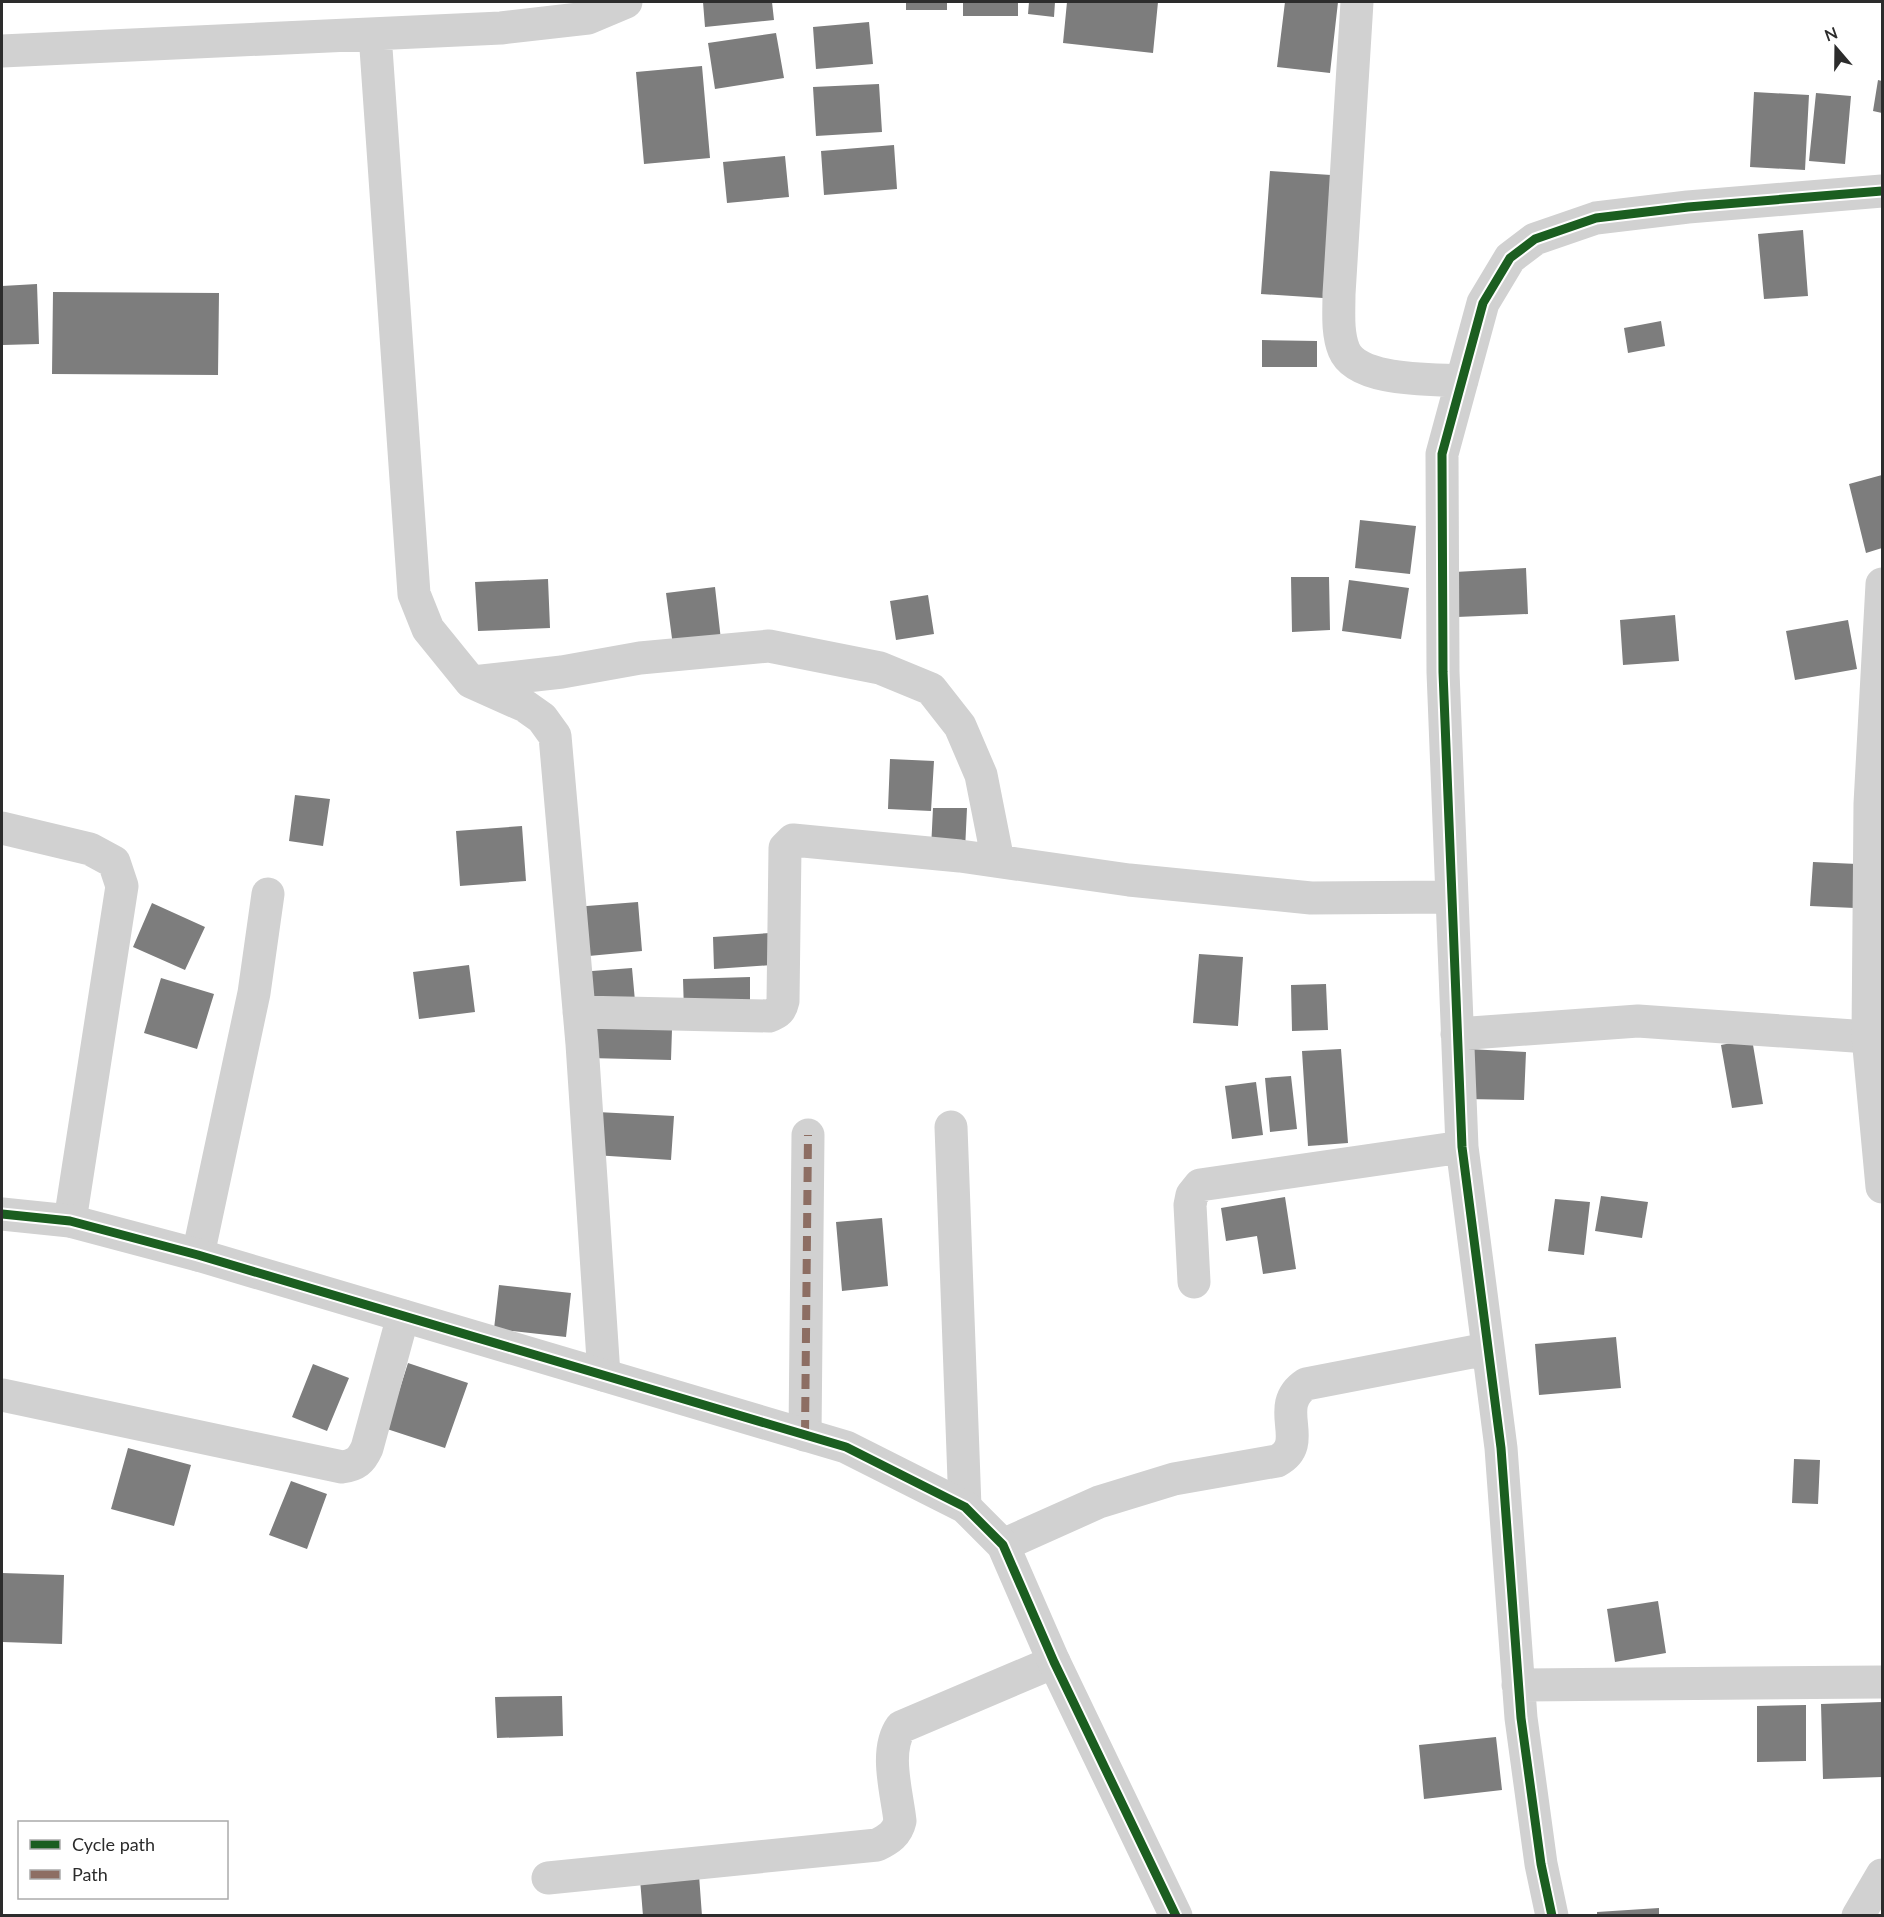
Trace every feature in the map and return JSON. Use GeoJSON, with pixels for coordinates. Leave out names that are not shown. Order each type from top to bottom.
{"type":"FeatureCollection","features":[{"type":"Feature","properties":{"kind":"street"},"geometry":{"type":"LineString","coordinates":[[2,51],[501,28],[588,18],[626,2]]}},
{"type":"Feature","properties":{"kind":"street"},"geometry":{"type":"LineString","coordinates":[[1357,2],[1339,294],[1339,333],[1344,352],[1356,364],[1388,376],[1462,381]]}},
{"type":"Feature","properties":{"kind":"street"},"geometry":{"type":"LineString","coordinates":[[375,34],[414,594],[428,629],[471,682],[525,706],[542,718],[555,736],[579,1012],[604,1376]]}},
{"type":"Feature","properties":{"kind":"street"},"geometry":{"type":"LineString","coordinates":[[1552,1916],[1541,1864],[1518,1685],[1501,1448],[1462,1147],[1443,672],[1442,454],[1484,303],[1510,258],[1543,235],[1596,218],[1882,190]]}},
{"type":"Feature","properties":{"kind":"street"},"geometry":{"type":"LineString","coordinates":[[1882,584],[1870,804],[1868,1036],[1879,1102],[1882,1187]]}},
{"type":"Feature","properties":{"kind":"street"},"geometry":{"type":"LineString","coordinates":[[471,682],[562,672],[640,658],[769,646],[880,668],[932,689],[960,726],[981,776],[998,861]]}},
{"type":"Feature","properties":{"kind":"street"},"geometry":{"type":"LineString","coordinates":[[2,828],[90,849],[114,862],[122,886],[70,1221]]}},
{"type":"Feature","properties":{"kind":"street"},"geometry":{"type":"LineString","coordinates":[[579,1012],[769,1016],[782,1009],[786,848],[793,840],[998,861],[1129,880],[1311,898],[1452,897]]}},
{"type":"Feature","properties":{"kind":"street"},"geometry":{"type":"LineString","coordinates":[[198,1255],[254,993],[268,894]]}},
{"type":"Feature","properties":{"kind":"street"},"geometry":{"type":"LineString","coordinates":[[1457,1034],[1638,1021],[1868,1036]]}},
{"type":"Feature","properties":{"kind":"street"},"geometry":{"type":"LineString","coordinates":[[951,1127],[964,1508]]}},
{"type":"Feature","properties":{"kind":"street"},"geometry":{"type":"LineString","coordinates":[[805,1435],[808,1135]]}},
{"type":"Feature","properties":{"kind":"street"},"geometry":{"type":"LineString","coordinates":[[1194,1282],[1190,1205],[1192,1195],[1200,1185],[1462,1147]]}},
{"type":"Feature","properties":{"kind":"street"},"geometry":{"type":"LineString","coordinates":[[2,1214],[70,1221],[198,1255],[846,1447],[964,1508],[1003,1545],[1054,1662],[1176,1916]]}},
{"type":"Feature","properties":{"kind":"street"},"geometry":{"type":"LineString","coordinates":[[2,1395],[342,1467],[354,1466],[362,1460],[367,1449],[403,1316]]}},
{"type":"Feature","properties":{"kind":"street"},"geometry":{"type":"LineString","coordinates":[[1003,1545],[1099,1502],[1163,1482],[1277,1461],[1288,1455],[1293,1445],[1291,1400],[1295,1391],[1306,1384],[1487,1349]]}},
{"type":"Feature","properties":{"kind":"street"},"geometry":{"type":"LineString","coordinates":[[548,1878],[877,1845],[890,1839],[900,1821],[893,1738],[901,1727],[1054,1662]]}},
{"type":"Feature","properties":{"kind":"street"},"geometry":{"type":"LineString","coordinates":[[1518,1685],[1882,1682]]}},
{"type":"Feature","properties":{"kind":"street"},"geometry":{"type":"LineString","coordinates":[[1858,1916],[1882,1875]]}},
{"type":"Feature","properties":{"kind":"building"},"geometry":{"type":"Polygon","coordinates":[[[703,2],[772,2],[774,20],[705,27],[703,2]]]}},
{"type":"Feature","properties":{"kind":"building"},"geometry":{"type":"Polygon","coordinates":[[[906,2],[947,2],[947,10],[906,10],[906,2]]]}},
{"type":"Feature","properties":{"kind":"building"},"geometry":{"type":"Polygon","coordinates":[[[963,2],[1018,2],[1018,16],[963,16],[963,2]]]}},
{"type":"Feature","properties":{"kind":"building"},"geometry":{"type":"Polygon","coordinates":[[[1029,2],[1055,2],[1054,17],[1028,14],[1029,2]]]}},
{"type":"Feature","properties":{"kind":"building"},"geometry":{"type":"Polygon","coordinates":[[[1067,2],[1158,2],[1153,53],[1063,43],[1067,2]]]}},
{"type":"Feature","properties":{"kind":"building"},"geometry":{"type":"Polygon","coordinates":[[[1285,2],[1338,2],[1330,73],[1277,67],[1285,2]]]}},
{"type":"Feature","properties":{"kind":"building"},"geometry":{"type":"Polygon","coordinates":[[[869,22],[873,64],[816,69],[813,27],[869,22]]]}},
{"type":"Feature","properties":{"kind":"building"},"geometry":{"type":"Polygon","coordinates":[[[776,33],[784,78],[715,89],[708,43],[776,33]]]}},
{"type":"Feature","properties":{"kind":"building"},"geometry":{"type":"Polygon","coordinates":[[[702,66],[710,158],[644,164],[636,72],[702,66]]]}},
{"type":"Feature","properties":{"kind":"building"},"geometry":{"type":"Polygon","coordinates":[[[1878,80],[1882,81],[1882,113],[1873,111],[1878,80]]]}},
{"type":"Feature","properties":{"kind":"building"},"geometry":{"type":"Polygon","coordinates":[[[879,84],[882,132],[816,136],[813,87],[879,84]]]}},
{"type":"Feature","properties":{"kind":"building"},"geometry":{"type":"Polygon","coordinates":[[[1754,92],[1809,95],[1805,170],[1750,167],[1754,92]]]}},
{"type":"Feature","properties":{"kind":"building"},"geometry":{"type":"Polygon","coordinates":[[[1816,93],[1851,96],[1845,164],[1809,161],[1816,93]]]}},
{"type":"Feature","properties":{"kind":"building"},"geometry":{"type":"Polygon","coordinates":[[[894,145],[897,189],[824,195],[821,151],[894,145]]]}},
{"type":"Feature","properties":{"kind":"building"},"geometry":{"type":"Polygon","coordinates":[[[785,156],[789,197],[727,203],[723,162],[785,156]]]}},
{"type":"Feature","properties":{"kind":"building"},"geometry":{"type":"Polygon","coordinates":[[[1270,171],[1331,175],[1323,298],[1261,294],[1270,171]]]}},
{"type":"Feature","properties":{"kind":"building"},"geometry":{"type":"Polygon","coordinates":[[[1803,230],[1808,296],[1764,299],[1758,234],[1803,230]]]}},
{"type":"Feature","properties":{"kind":"building"},"geometry":{"type":"Polygon","coordinates":[[[37,284],[39,344],[3,345],[2,286],[37,284]]]}},
{"type":"Feature","properties":{"kind":"building"},"geometry":{"type":"Polygon","coordinates":[[[53,292],[219,293],[218,375],[52,374],[53,292]]]}},
{"type":"Feature","properties":{"kind":"building"},"geometry":{"type":"Polygon","coordinates":[[[1661,321],[1665,346],[1628,353],[1624,328],[1661,321]]]}},
{"type":"Feature","properties":{"kind":"building"},"geometry":{"type":"Polygon","coordinates":[[[1262,340],[1317,341],[1317,367],[1262,367],[1262,340]]]}},
{"type":"Feature","properties":{"kind":"building"},"geometry":{"type":"Polygon","coordinates":[[[1882,475],[1882,548],[1866,553],[1849,484],[1882,475]]]}},
{"type":"Feature","properties":{"kind":"building"},"geometry":{"type":"Polygon","coordinates":[[[1360,520],[1416,526],[1410,574],[1355,568],[1360,520]]]}},
{"type":"Feature","properties":{"kind":"building"},"geometry":{"type":"Polygon","coordinates":[[[1526,568],[1528,614],[1457,617],[1455,572],[1526,568]]]}},
{"type":"Feature","properties":{"kind":"building"},"geometry":{"type":"Polygon","coordinates":[[[1291,577],[1329,577],[1330,630],[1292,632],[1291,577]]]}},
{"type":"Feature","properties":{"kind":"building"},"geometry":{"type":"Polygon","coordinates":[[[548,579],[550,628],[478,631],[475,582],[548,579]]]}},
{"type":"Feature","properties":{"kind":"building"},"geometry":{"type":"Polygon","coordinates":[[[1349,580],[1409,588],[1401,639],[1342,631],[1349,580]]]}},
{"type":"Feature","properties":{"kind":"building"},"geometry":{"type":"Polygon","coordinates":[[[715,587],[721,640],[673,646],[666,593],[715,587]]]}},
{"type":"Feature","properties":{"kind":"building"},"geometry":{"type":"Polygon","coordinates":[[[928,595],[934,634],[896,640],[890,601],[928,595]]]}},
{"type":"Feature","properties":{"kind":"building"},"geometry":{"type":"Polygon","coordinates":[[[1675,615],[1679,661],[1623,665],[1620,620],[1675,615]]]}},
{"type":"Feature","properties":{"kind":"building"},"geometry":{"type":"Polygon","coordinates":[[[1848,620],[1857,669],[1795,680],[1786,631],[1848,620]]]}},
{"type":"Feature","properties":{"kind":"building"},"geometry":{"type":"Polygon","coordinates":[[[890,759],[934,761],[931,811],[888,809],[890,759]]]}},
{"type":"Feature","properties":{"kind":"building"},"geometry":{"type":"Polygon","coordinates":[[[295,795],[330,799],[323,846],[289,841],[295,795]]]}},
{"type":"Feature","properties":{"kind":"building"},"geometry":{"type":"Polygon","coordinates":[[[933,808],[967,808],[965,850],[931,849],[933,808]]]}},
{"type":"Feature","properties":{"kind":"building"},"geometry":{"type":"Polygon","coordinates":[[[522,826],[526,881],[460,886],[456,831],[522,826]]]}},
{"type":"Feature","properties":{"kind":"building"},"geometry":{"type":"Polygon","coordinates":[[[1813,862],[1857,864],[1855,908],[1810,906],[1813,862]]]}},
{"type":"Feature","properties":{"kind":"building"},"geometry":{"type":"Polygon","coordinates":[[[638,902],[642,951],[578,957],[574,907],[638,902]]]}},
{"type":"Feature","properties":{"kind":"building"},"geometry":{"type":"Polygon","coordinates":[[[152,903],[205,927],[185,970],[133,947],[152,903]]]}},
{"type":"Feature","properties":{"kind":"building"},"geometry":{"type":"Polygon","coordinates":[[[770,933],[772,965],[714,969],[713,937],[770,933]]]}},
{"type":"Feature","properties":{"kind":"building"},"geometry":{"type":"Polygon","coordinates":[[[1199,954],[1243,957],[1238,1026],[1193,1023],[1199,954]]]}},
{"type":"Feature","properties":{"kind":"building"},"geometry":{"type":"Polygon","coordinates":[[[469,965],[475,1012],[419,1019],[413,972],[469,965]]]}},
{"type":"Feature","properties":{"kind":"building"},"geometry":{"type":"Polygon","coordinates":[[[632,968],[635,1001],[581,1005],[579,972],[632,968]]]}},
{"type":"Feature","properties":{"kind":"building"},"geometry":{"type":"Polygon","coordinates":[[[750,977],[750,1010],[684,1012],[683,979],[750,977]]]}},
{"type":"Feature","properties":{"kind":"building"},"geometry":{"type":"Polygon","coordinates":[[[161,978],[214,994],[197,1049],[144,1033],[161,978]]]}},
{"type":"Feature","properties":{"kind":"building"},"geometry":{"type":"Polygon","coordinates":[[[1326,984],[1328,1030],[1292,1031],[1291,985],[1326,984]]]}},
{"type":"Feature","properties":{"kind":"building"},"geometry":{"type":"Polygon","coordinates":[[[590,1026],[672,1029],[671,1060],[589,1058],[590,1026]]]}},
{"type":"Feature","properties":{"kind":"building"},"geometry":{"type":"Polygon","coordinates":[[[1752,1039],[1763,1104],[1732,1108],[1721,1045],[1752,1039]]]}},
{"type":"Feature","properties":{"kind":"building"},"geometry":{"type":"Polygon","coordinates":[[[1341,1049],[1348,1143],[1308,1146],[1302,1051],[1341,1049]]]}},
{"type":"Feature","properties":{"kind":"building"},"geometry":{"type":"Polygon","coordinates":[[[1468,1049],[1526,1052],[1524,1100],[1466,1099],[1468,1049]]]}},
{"type":"Feature","properties":{"kind":"building"},"geometry":{"type":"Polygon","coordinates":[[[1291,1076],[1297,1129],[1270,1132],[1265,1078],[1291,1076]]]}},
{"type":"Feature","properties":{"kind":"building"},"geometry":{"type":"Polygon","coordinates":[[[1256,1082],[1263,1135],[1232,1139],[1225,1086],[1256,1082]]]}},
{"type":"Feature","properties":{"kind":"building"},"geometry":{"type":"Polygon","coordinates":[[[597,1112],[674,1116],[671,1160],[594,1155],[597,1112]]]}},
{"type":"Feature","properties":{"kind":"building"},"geometry":{"type":"Polygon","coordinates":[[[1601,1196],[1648,1202],[1642,1238],[1595,1231],[1601,1196]]]}},
{"type":"Feature","properties":{"kind":"building"},"geometry":{"type":"Polygon","coordinates":[[[1285,1197],[1296,1269],[1263,1274],[1257,1236],[1226,1241],[1221,1208],[1285,1197]]]}},
{"type":"Feature","properties":{"kind":"building"},"geometry":{"type":"Polygon","coordinates":[[[1555,1199],[1590,1202],[1584,1255],[1548,1251],[1555,1199]]]}},
{"type":"Feature","properties":{"kind":"building"},"geometry":{"type":"Polygon","coordinates":[[[882,1218],[888,1286],[842,1291],[836,1222],[882,1218]]]}},
{"type":"Feature","properties":{"kind":"building"},"geometry":{"type":"Polygon","coordinates":[[[499,1285],[571,1293],[566,1337],[494,1329],[499,1285]]]}},
{"type":"Feature","properties":{"kind":"building"},"geometry":{"type":"Polygon","coordinates":[[[1616,1337],[1621,1388],[1539,1395],[1535,1344],[1616,1337]]]}},
{"type":"Feature","properties":{"kind":"building"},"geometry":{"type":"Polygon","coordinates":[[[408,1363],[468,1383],[445,1448],[387,1429],[408,1363]]]}},
{"type":"Feature","properties":{"kind":"building"},"geometry":{"type":"Polygon","coordinates":[[[313,1364],[349,1378],[327,1431],[292,1417],[313,1364]]]}},
{"type":"Feature","properties":{"kind":"building"},"geometry":{"type":"Polygon","coordinates":[[[128,1448],[191,1465],[174,1526],[111,1509],[128,1448]]]}},
{"type":"Feature","properties":{"kind":"building"},"geometry":{"type":"Polygon","coordinates":[[[1794,1459],[1820,1460],[1818,1504],[1792,1503],[1794,1459]]]}},
{"type":"Feature","properties":{"kind":"building"},"geometry":{"type":"Polygon","coordinates":[[[291,1481],[327,1494],[307,1549],[269,1535],[291,1481]]]}},
{"type":"Feature","properties":{"kind":"building"},"geometry":{"type":"Polygon","coordinates":[[[2,1573],[64,1575],[62,1644],[2,1642],[2,1573]]]}},
{"type":"Feature","properties":{"kind":"building"},"geometry":{"type":"Polygon","coordinates":[[[1658,1601],[1666,1653],[1615,1662],[1607,1609],[1658,1601]]]}},
{"type":"Feature","properties":{"kind":"building"},"geometry":{"type":"Polygon","coordinates":[[[562,1696],[563,1736],[497,1738],[495,1697],[562,1696]]]}},
{"type":"Feature","properties":{"kind":"building"},"geometry":{"type":"Polygon","coordinates":[[[1882,1702],[1882,1777],[1823,1779],[1821,1704],[1882,1702]]]}},
{"type":"Feature","properties":{"kind":"building"},"geometry":{"type":"Polygon","coordinates":[[[1806,1705],[1806,1761],[1757,1762],[1757,1706],[1806,1705]]]}},
{"type":"Feature","properties":{"kind":"building"},"geometry":{"type":"Polygon","coordinates":[[[1496,1737],[1502,1790],[1424,1799],[1419,1745],[1496,1737]]]}},
{"type":"Feature","properties":{"kind":"building"},"geometry":{"type":"Polygon","coordinates":[[[699,1875],[702,1916],[643,1916],[640,1879],[699,1875]]]}},
{"type":"Feature","properties":{"kind":"building"},"geometry":{"type":"Polygon","coordinates":[[[1659,1908],[1659,1916],[1597,1916],[1597,1912],[1659,1908]]]}},
{"type":"Feature","properties":{"kind":"marked path"},"geometry":{"type":"LineString","coordinates":[[805,1435],[808,1135]]}},
{"type":"Feature","properties":{"kind":"cycle path"},"geometry":{"type":"LineString","coordinates":[[1552,1916],[1541,1864],[1521,1718],[1501,1448],[1462,1147],[1443,672],[1442,454],[1483,303],[1510,258],[1535,239],[1596,218],[1688,207],[1882,191]]}},
{"type":"Feature","properties":{"kind":"cycle path"},"geometry":{"type":"LineString","coordinates":[[2,1214],[70,1221],[198,1255],[846,1447],[965,1507],[1003,1545],[1054,1662],[1176,1916]]}}]}
